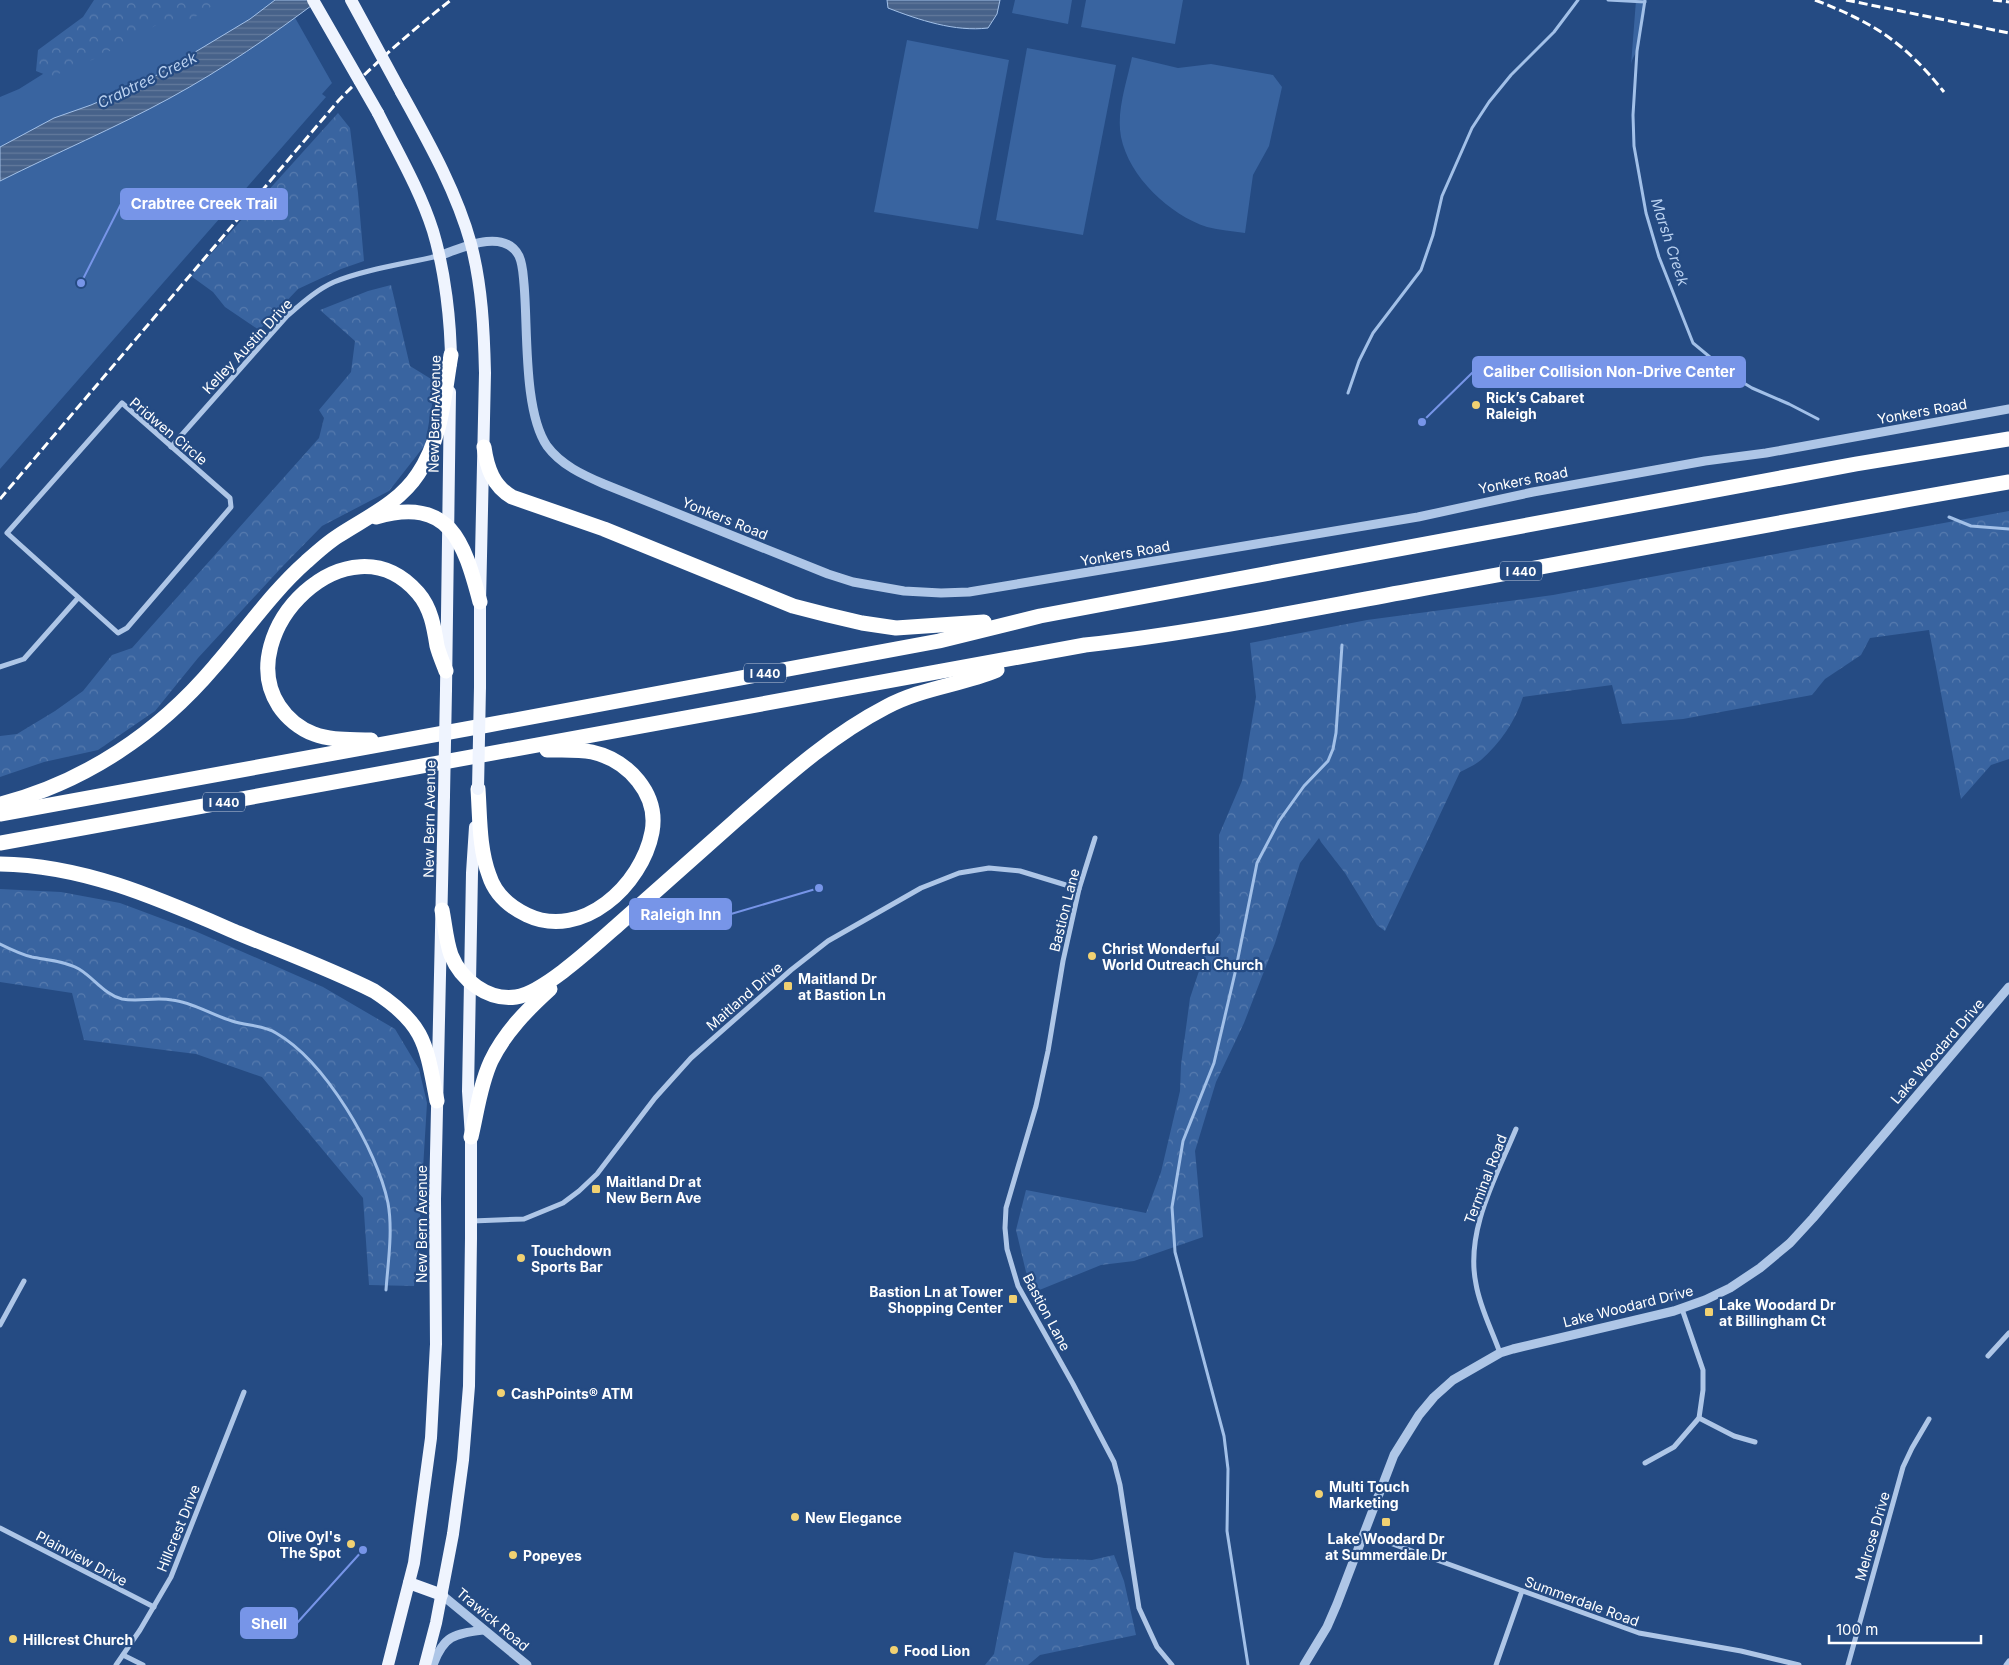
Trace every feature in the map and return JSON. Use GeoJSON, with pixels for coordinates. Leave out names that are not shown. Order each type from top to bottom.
{"type":"FeatureCollection","features":[{"type":"Feature","properties":{"kind":"highway"},"geometry":{"type":"LineString","coordinates":[[0,805],[58,786],[100,764],[140,738],[202,682],[292,575],[336,537],[397,498],[408,488],[423,466],[437,432],[451,355]]}},
{"type":"Feature","properties":{"kind":"highway","name":"I 440"},"geometry":{"type":"LineString","coordinates":[[0,814],[939,641],[1040,616],[1856,464],[2009,439]]}},
{"type":"Feature","properties":{"kind":"highway"},"geometry":{"type":"LineString","coordinates":[[484,448],[486,462],[495,481],[512,497],[604,529],[793,606],[862,624],[896,628],[930,627],[1040,616]]}},
{"type":"Feature","properties":{"kind":"highway","name":"I 440"},"geometry":{"type":"LineString","coordinates":[[0,843],[1032,655],[1289,614],[1858,508],[2009,482]]}},
{"type":"Feature","properties":{"kind":"highway"},"geometry":{"type":"LineString","coordinates":[[360,522],[406,511],[432,517],[448,527],[460,542],[466,554],[480,602]]}},
{"type":"Feature","properties":{"kind":"highway"},"geometry":{"type":"LineString","coordinates":[[394,741],[324,737],[302,728],[285,714],[277,703],[269,684],[268,663],[272,642],[295,603],[323,578],[338,570],[356,566],[390,573],[411,586],[425,603],[446,671]]}},
{"type":"Feature","properties":{"kind":"highway"},"geometry":{"type":"LineString","coordinates":[[471,1137],[484,1081],[491,1062],[502,1042],[523,1014],[598,943],[779,782],[840,734],[905,698],[992,672],[1032,655]]}},
{"type":"Feature","properties":{"kind":"highway"},"geometry":{"type":"LineString","coordinates":[[478,789],[481,839],[489,876],[499,894],[519,911],[539,920],[559,923],[584,917],[609,901],[634,874],[649,844],[652,820],[648,798],[633,774],[615,760],[592,752],[508,750]]}},
{"type":"Feature","properties":{"kind":"highway"},"geometry":{"type":"LineString","coordinates":[[0,864],[48,867],[110,882],[157,898],[374,991],[402,1011],[422,1036],[437,1101]]}},
{"type":"Feature","properties":{"kind":"highway"},"geometry":{"type":"LineString","coordinates":[[442,910],[450,954],[459,969],[470,983],[494,995],[523,996],[543,986],[598,943]]}},
{"type":"Feature","properties":{"kind":"main road","name":"New Bern Avenue"},"geometry":{"type":"LineString","coordinates":[[313,0],[378,113],[422,204],[439,256],[451,355],[437,1101],[434,1397],[431,1438],[418,1539],[388,1665]]}},
{"type":"Feature","properties":{"kind":"main road"},"geometry":{"type":"LineString","coordinates":[[350,0],[430,144],[452,192],[471,245],[481,298],[484,335],[478,789],[472,873],[468,1091],[471,1137],[470,1348],[466,1423],[457,1506],[442,1595],[425,1665]]}},
{"type":"Feature","properties":{"kind":"main road"},"geometry":{"type":"LineString","coordinates":[[409,1583],[442,1595]]}},
{"type":"Feature","properties":{"kind":"street","name":"Yonkers Road"},"geometry":{"type":"LineString","coordinates":[[439,256],[471,245],[498,241],[505,242],[515,250],[520,260],[526,299],[534,413],[540,434],[548,447],[562,461],[583,475],[604,484],[828,574],[853,582],[904,591],[969,592],[1058,578],[1143,562],[1418,517],[1549,488],[1792,448],[2009,409]]}},
{"type":"Feature","properties":{"kind":"street","name":"Kelley Austin Drive"},"geometry":{"type":"LineString","coordinates":[[171,447],[287,316],[307,299],[332,283],[359,274],[439,256]]}},
{"type":"Feature","properties":{"kind":"street","name":"Pridwen Circle"},"geometry":{"type":"LineString","coordinates":[[122,403],[230,498],[231,508],[127,628],[118,633],[78,598],[7,534],[122,403]]}},
{"type":"Feature","properties":{"kind":"street"},"geometry":{"type":"LineString","coordinates":[[0,667],[24,659],[78,598]]}},
{"type":"Feature","properties":{"kind":"street","name":"Bastion Lane"},"geometry":{"type":"LineString","coordinates":[[1095,838],[1079,889],[1063,961],[1042,1081],[1006,1208],[1005,1228],[1007,1249],[1018,1286],[1114,1462],[1120,1485],[1139,1608],[1157,1647],[1172,1665]]}},
{"type":"Feature","properties":{"kind":"street","name":"Maitland Drive"},"geometry":{"type":"LineString","coordinates":[[471,1221],[524,1219],[563,1203],[580,1191],[597,1174],[667,1084],[698,1052],[791,970],[828,941],[921,888],[959,873],[989,868],[1004,868],[1079,889]]}},
{"type":"Feature","properties":{"kind":"street","name":"Lake Woodard Drive"},"geometry":{"type":"LineString","coordinates":[[1304,1665],[1327,1627],[1394,1455],[1419,1415],[1434,1397],[1453,1380],[1500,1353],[1682,1309],[1745,1279],[1790,1243],[2009,988]]}},
{"type":"Feature","properties":{"kind":"street","name":"Terminal Road"},"geometry":{"type":"LineString","coordinates":[[1500,1353],[1477,1289],[1474,1260],[1476,1236],[1483,1211],[1516,1129]]}},
{"type":"Feature","properties":{"kind":"street"},"geometry":{"type":"LineString","coordinates":[[0,1325],[24,1281]]}},
{"type":"Feature","properties":{"kind":"street"},"geometry":{"type":"LineString","coordinates":[[1645,1463],[1674,1447],[1700,1418],[1704,1390],[1703,1370],[1682,1309]]}},
{"type":"Feature","properties":{"kind":"street"},"geometry":{"type":"LineString","coordinates":[[1988,1356],[2009,1333]]}},
{"type":"Feature","properties":{"kind":"street","name":"Hillcrest Drive"},"geometry":{"type":"LineString","coordinates":[[116,1665],[171,1577],[244,1392]]}},
{"type":"Feature","properties":{"kind":"street"},"geometry":{"type":"LineString","coordinates":[[1700,1418],[1734,1436],[1755,1442]]}},
{"type":"Feature","properties":{"kind":"street","name":"Melrose Drive"},"geometry":{"type":"LineString","coordinates":[[1848,1665],[1903,1467],[1929,1419]]}},
{"type":"Feature","properties":{"kind":"street","name":"Plainview Drive"},"geometry":{"type":"LineString","coordinates":[[0,1528],[154,1607]]}},
{"type":"Feature","properties":{"kind":"street","name":"Summerdale Road"},"geometry":{"type":"LineString","coordinates":[[1364,1534],[1639,1634],[1741,1651],[1799,1665]]}},
{"type":"Feature","properties":{"kind":"street"},"geometry":{"type":"LineString","coordinates":[[1496,1665],[1522,1591]]}},
{"type":"Feature","properties":{"kind":"street","name":"Trawick Road"},"geometry":{"type":"LineString","coordinates":[[442,1595],[526,1665]]}},
{"type":"Feature","properties":{"kind":"street"},"geometry":{"type":"LineString","coordinates":[[434,1665],[441,1647],[451,1637],[484,1630]]}},
{"type":"Feature","properties":{"kind":"street"},"geometry":{"type":"LineString","coordinates":[[123,1655],[143,1665]]}},
{"type":"Feature","properties":{"kind":"street"},"geometry":{"type":"LineString","coordinates":[[2006,1665],[2009,1661]]}},
{"type":"Feature","properties":{"kind":"green space"},"geometry":{"type":"Polygon","coordinates":[[[94,0],[216,0],[208,10],[191,19],[160,23],[99,57],[51,77],[36,71],[38,50],[83,17],[94,0]]]}},
{"type":"Feature","properties":{"kind":"green space"},"geometry":{"type":"Polygon","coordinates":[[[161,0],[285,0],[332,83],[322,94],[326,97],[0,469],[0,97],[19,89],[161,0]]]}},
{"type":"Feature","properties":{"kind":"green space"},"geometry":{"type":"Polygon","coordinates":[[[1015,0],[1072,0],[1068,24],[1012,13],[1015,0]]]}},
{"type":"Feature","properties":{"kind":"green space"},"geometry":{"type":"Polygon","coordinates":[[[1086,0],[1183,0],[1175,44],[1081,27],[1086,0]]]}},
{"type":"Feature","properties":{"kind":"green space"},"geometry":{"type":"Polygon","coordinates":[[[1636,0],[1645,0],[1645,9],[1639,47],[1631,65],[1636,0]]]}},
{"type":"Feature","properties":{"kind":"green space"},"geometry":{"type":"Polygon","coordinates":[[[907,40],[1009,60],[978,229],[874,212],[907,40]]]}},
{"type":"Feature","properties":{"kind":"green space"},"geometry":{"type":"Polygon","coordinates":[[[1027,48],[1116,65],[1083,235],[996,220],[1027,48]]]}},
{"type":"Feature","properties":{"kind":"green space"},"geometry":{"type":"Polygon","coordinates":[[[1132,57],[1178,68],[1211,64],[1273,75],[1282,87],[1269,146],[1253,175],[1245,233],[1207,227],[1179,214],[1153,192],[1133,166],[1125,152],[1120,127],[1121,107],[1132,57]]]}},
{"type":"Feature","properties":{"kind":"green space"},"geometry":{"type":"Polygon","coordinates":[[[338,113],[350,128],[364,261],[341,269],[298,289],[259,330],[225,307],[213,292],[191,276],[338,113]]]}},
{"type":"Feature","properties":{"kind":"green space"},"geometry":{"type":"Polygon","coordinates":[[[391,285],[410,366],[436,382],[425,445],[389,491],[322,526],[198,658],[155,711],[98,750],[44,762],[0,777],[0,736],[17,734],[55,711],[83,691],[112,655],[132,648],[319,438],[324,418],[319,410],[351,372],[355,341],[320,310],[368,291],[391,285]]]}},
{"type":"Feature","properties":{"kind":"green space"},"geometry":{"type":"Polygon","coordinates":[[[2009,511],[2009,759],[1991,765],[1961,799],[1929,630],[1870,638],[1861,655],[1825,679],[1812,695],[1683,719],[1622,724],[1612,685],[1523,697],[1506,732],[1479,762],[1460,772],[1385,931],[1377,925],[1345,873],[1319,838],[1300,863],[1275,943],[1244,1023],[1216,1082],[1195,1151],[1203,1237],[1134,1261],[1101,1265],[1037,1291],[1026,1272],[1016,1230],[1026,1190],[1146,1213],[1161,1172],[1180,1091],[1181,1065],[1190,998],[1204,956],[1220,933],[1219,835],[1242,781],[1256,697],[1250,643],[1367,620],[1553,595],[2009,511]]]}},
{"type":"Feature","properties":{"kind":"green space"},"geometry":{"type":"Polygon","coordinates":[[[0,889],[61,892],[120,903],[195,931],[323,987],[395,1029],[419,1069],[427,1103],[418,1251],[414,1286],[369,1285],[363,1198],[262,1077],[196,1054],[84,1040],[72,993],[0,982],[0,889]]]}},
{"type":"Feature","properties":{"kind":"green space"},"geometry":{"type":"Polygon","coordinates":[[[1014,1552],[1044,1558],[1092,1560],[1114,1555],[1124,1581],[1136,1635],[1040,1655],[1028,1665],[985,1665],[994,1654],[1014,1552]]]}},
{"type":"Feature","properties":{"kind":"shaded area"},"geometry":{"type":"Polygon","coordinates":[[[275,0],[319,0],[246,52],[190,87],[128,120],[0,181],[0,147],[54,118],[91,105],[152,78],[250,19],[275,0]]]}},
{"type":"Feature","properties":{"kind":"shaded area"},"geometry":{"type":"Polygon","coordinates":[[[887,0],[1000,0],[997,14],[988,28],[976,29],[950,27],[912,17],[888,8],[887,0]]]}},
{"type":"Feature","properties":{"kind":"waterway"},"geometry":{"type":"LineString","coordinates":[[1348,393],[1359,361],[1373,333],[1421,270],[1433,235],[1442,196],[1472,128],[1489,102],[1511,75],[1554,32],[1578,0]]}},
{"type":"Feature","properties":{"kind":"waterway"},"geometry":{"type":"LineString","coordinates":[[1608,0],[1645,2]]}},
{"type":"Feature","properties":{"kind":"waterway","name":"Marsh Creek"},"geometry":{"type":"LineString","coordinates":[[1645,0],[1637,51],[1633,115],[1634,146],[1646,213],[1659,257],[1693,343],[1734,377],[1752,388],[1818,419]]}},
{"type":"Feature","properties":{"kind":"waterway","name":"Marsh Creek"},"geometry":{"type":"LineString","coordinates":[[1949,517],[1971,526],[2009,529]]}},
{"type":"Feature","properties":{"kind":"waterway"},"geometry":{"type":"LineString","coordinates":[[1248,1665],[1227,1531],[1228,1469],[1224,1436],[1175,1252],[1172,1207],[1183,1141],[1214,1063],[1235,973],[1257,863],[1279,821],[1304,786],[1328,761],[1333,749],[1336,733],[1342,645]]}},
{"type":"Feature","properties":{"kind":"waterway"},"geometry":{"type":"LineString","coordinates":[[0,944],[28,956],[74,966],[116,997],[128,1000],[166,999],[180,1001],[232,1021],[271,1030],[294,1046],[313,1064],[346,1108],[361,1133],[382,1181],[388,1203],[390,1224],[386,1290]]}},
{"type":"Feature","properties":{"kind":"railway"},"geometry":{"type":"LineString","coordinates":[[0,499],[339,100],[393,48],[451,0]]}},
{"type":"Feature","properties":{"kind":"railway"},"geometry":{"type":"LineString","coordinates":[[1815,0],[1854,17],[1887,36],[1915,60],[1944,92]]}},
{"type":"Feature","properties":{"kind":"railway"},"geometry":{"type":"LineString","coordinates":[[1846,0],[2009,33]]}},
{"type":"Feature","properties":{"kind":"railway"},"geometry":{"type":"LineString","coordinates":[[1993,0],[2009,2]]}},
{"type":"Feature","properties":{"kind":"place","name":"Crabtree Creek Trail"},"geometry":{"type":"Point","coordinates":[81,283]}},
{"type":"Feature","properties":{"kind":"place","name":"Rick’s Cabaret Raleigh"},"geometry":{"type":"Point","coordinates":[1476,405]}},
{"type":"Feature","properties":{"kind":"place","name":"Caliber Collision Non-Drive Center"},"geometry":{"type":"Point","coordinates":[1422,422]}},
{"type":"Feature","properties":{"kind":"place","name":"Raleigh Inn"},"geometry":{"type":"Point","coordinates":[819,888]}},
{"type":"Feature","properties":{"kind":"place","name":"Christ Wonderful World Outreach Church"},"geometry":{"type":"Point","coordinates":[1092,956]}},
{"type":"Feature","properties":{"kind":"place","name":"Maitland Dr at Bastion Ln"},"geometry":{"type":"Point","coordinates":[788,986]}},
{"type":"Feature","properties":{"kind":"place","name":"Maitland Dr at New Bern Ave"},"geometry":{"type":"Point","coordinates":[596,1189]}},
{"type":"Feature","properties":{"kind":"place","name":"Touchdown Sports Bar"},"geometry":{"type":"Point","coordinates":[521,1258]}},
{"type":"Feature","properties":{"kind":"place","name":"Bastion Ln at Tower Shopping Center"},"geometry":{"type":"Point","coordinates":[1013,1299]}},
{"type":"Feature","properties":{"kind":"place","name":"Lake Woodard Dr at Billingham Ct"},"geometry":{"type":"Point","coordinates":[1709,1312]}},
{"type":"Feature","properties":{"kind":"place","name":"CashPoints® ATM"},"geometry":{"type":"Point","coordinates":[501,1393]}},
{"type":"Feature","properties":{"kind":"place","name":"Multi Touch Marketing"},"geometry":{"type":"Point","coordinates":[1319,1494]}},
{"type":"Feature","properties":{"kind":"place","name":"New Elegance"},"geometry":{"type":"Point","coordinates":[795,1517]}},
{"type":"Feature","properties":{"kind":"place","name":"Lake Woodard Dr at Summerdale Dr"},"geometry":{"type":"Point","coordinates":[1386,1522]}},
{"type":"Feature","properties":{"kind":"place","name":"Olive Oyl's The Spot"},"geometry":{"type":"Point","coordinates":[351,1544]}},
{"type":"Feature","properties":{"kind":"place","name":"Shell"},"geometry":{"type":"Point","coordinates":[363,1550]}},
{"type":"Feature","properties":{"kind":"place","name":"Popeyes"},"geometry":{"type":"Point","coordinates":[513,1555]}},
{"type":"Feature","properties":{"kind":"place","name":"Hillcrest Church"},"geometry":{"type":"Point","coordinates":[13,1639]}},
{"type":"Feature","properties":{"kind":"place","name":"Food Lion"},"geometry":{"type":"Point","coordinates":[894,1650]}},
{"type":"Feature","properties":{"kind":"water label","name":"Crabtree Creek"},"geometry":{"type":"Point","coordinates":[147,80]}}]}
